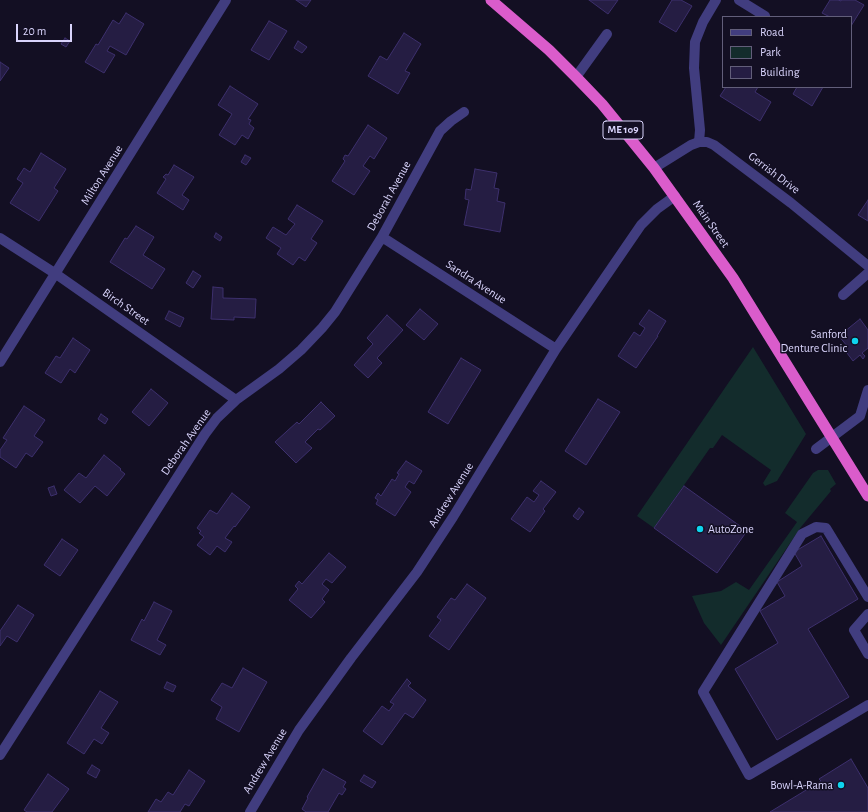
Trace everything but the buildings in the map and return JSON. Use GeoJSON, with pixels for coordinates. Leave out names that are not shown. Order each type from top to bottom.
{"type":"FeatureCollection","features":[{"type":"Feature","properties":{"kind":"highway","name":"Main Street"},"geometry":{"type":"LineString","coordinates":[[491,0],[549,50],[576,77],[602,104],[654,168],[733,278],[868,496]]}},
{"type":"Feature","properties":{"kind":"street","name":"Milton Avenue"},"geometry":{"type":"LineString","coordinates":[[0,362],[226,0]]}},
{"type":"Feature","properties":{"kind":"street"},"geometry":{"type":"LineString","coordinates":[[654,168],[691,145],[699,142],[700,130],[694,68],[695,42],[703,22],[716,0]]}},
{"type":"Feature","properties":{"kind":"street"},"geometry":{"type":"LineString","coordinates":[[739,0],[765,16]]}},
{"type":"Feature","properties":{"kind":"street"},"geometry":{"type":"LineString","coordinates":[[576,77],[607,34]]}},
{"type":"Feature","properties":{"kind":"street","name":"Deborah Avenue"},"geometry":{"type":"LineString","coordinates":[[0,755],[205,434],[217,418],[236,400],[279,369],[301,350],[335,312],[382,236],[440,131],[464,112]]}},
{"type":"Feature","properties":{"kind":"street","name":"Gerrish Drive"},"geometry":{"type":"LineString","coordinates":[[699,142],[707,142],[714,145],[732,158],[791,203],[868,266]]}},
{"type":"Feature","properties":{"kind":"street","name":"Andrew Avenue"},"geometry":{"type":"LineString","coordinates":[[250,812],[299,730],[351,658],[417,572],[453,517],[556,349],[641,225],[675,196]]}},
{"type":"Feature","properties":{"kind":"street","name":"Sandra Avenue"},"geometry":{"type":"LineString","coordinates":[[382,236],[556,349]]}},
{"type":"Feature","properties":{"kind":"street","name":"Birch Street"},"geometry":{"type":"LineString","coordinates":[[0,238],[56,274],[236,400]]}},
{"type":"Feature","properties":{"kind":"street"},"geometry":{"type":"LineString","coordinates":[[843,295],[868,273]]}},
{"type":"Feature","properties":{"kind":"street"},"geometry":{"type":"LineString","coordinates":[[816,449],[860,416],[868,390]]}},
{"type":"Feature","properties":{"kind":"street"},"geometry":{"type":"LineString","coordinates":[[868,597],[826,528],[816,527],[802,534],[703,692],[749,775],[868,705]]}},
{"type":"Feature","properties":{"kind":"street"},"geometry":{"type":"LineString","coordinates":[[868,614],[854,630],[868,654]]}},
{"type":"Feature","properties":{"kind":"green space"},"geometry":{"type":"Polygon","coordinates":[[[753,347],[806,434],[777,481],[765,486],[763,483],[771,470],[722,435],[713,448],[710,448],[654,528],[637,516],[753,347]]]}},
{"type":"Feature","properties":{"kind":"green space"},"geometry":{"type":"Polygon","coordinates":[[[818,470],[828,470],[836,484],[830,489],[831,491],[801,527],[721,645],[704,623],[692,596],[721,591],[736,582],[749,590],[797,522],[785,513],[813,473],[818,470]]]}},
{"type":"Feature","properties":{"kind":"place","name":"Sanford Denture Clinic"},"geometry":{"type":"Point","coordinates":[855,341]}},
{"type":"Feature","properties":{"kind":"place","name":"AutoZone"},"geometry":{"type":"Point","coordinates":[700,529]}},
{"type":"Feature","properties":{"kind":"place","name":"Bowl-A-Rama"},"geometry":{"type":"Point","coordinates":[841,785]}}]}
